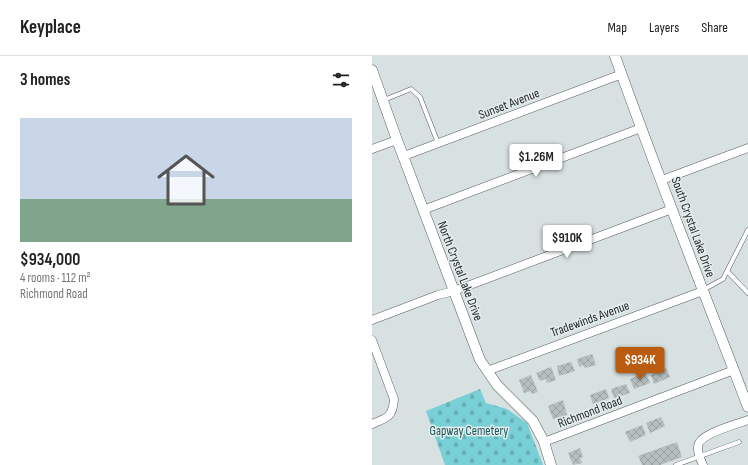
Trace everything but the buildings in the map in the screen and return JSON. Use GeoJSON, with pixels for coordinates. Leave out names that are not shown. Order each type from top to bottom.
{"type":"FeatureCollection","features":[{"type":"Feature","properties":{"kind":"street","name":"South Crystal Lake Drive"},"geometry":{"type":"LineString","coordinates":[[615,56],[748,407]]}},
{"type":"Feature","properties":{"kind":"street","name":"North Crystal Lake Drive"},"geometry":{"type":"LineString","coordinates":[[372,70],[480,360],[497,385],[533,421],[544,442],[551,465]]}},
{"type":"Feature","properties":{"kind":"street","name":"Sunset Avenue"},"geometry":{"type":"LineString","coordinates":[[404,156],[622,74]]}},
{"type":"Feature","properties":{"kind":"street"},"geometry":{"type":"LineString","coordinates":[[423,210],[641,128]]}},
{"type":"Feature","properties":{"kind":"street"},"geometry":{"type":"LineString","coordinates":[[372,149],[397,140]]}},
{"type":"Feature","properties":{"kind":"street"},"geometry":{"type":"LineString","coordinates":[[662,180],[748,148]]}},
{"type":"Feature","properties":{"kind":"street"},"geometry":{"type":"LineString","coordinates":[[372,320],[438,295],[454,291],[672,209]]}},
{"type":"Feature","properties":{"kind":"street","name":"Tradewinds Avenue"},"geometry":{"type":"LineString","coordinates":[[487,371],[703,291]]}},
{"type":"Feature","properties":{"kind":"street"},"geometry":{"type":"LineString","coordinates":[[372,340],[394,399],[394,408],[390,414],[386,418],[372,424]]}},
{"type":"Feature","properties":{"kind":"street","name":"Richmond Road"},"geometry":{"type":"LineString","coordinates":[[544,442],[734,370]]}},
{"type":"Feature","properties":{"kind":"street"},"geometry":{"type":"LineString","coordinates":[[703,465],[698,448],[700,442],[706,436],[748,420]]}},
{"type":"Feature","properties":{"kind":"lane"},"geometry":{"type":"LineString","coordinates":[[383,100],[411,89],[420,97],[438,144]]}},
{"type":"Feature","properties":{"kind":"lane"},"geometry":{"type":"LineString","coordinates":[[703,291],[723,279],[748,230]]}},
{"type":"Feature","properties":{"kind":"lane"},"geometry":{"type":"LineString","coordinates":[[727,271],[748,293]]}},
{"type":"Feature","properties":{"kind":"lane"},"geometry":{"type":"LineString","coordinates":[[676,465],[739,442]]}},
{"type":"Feature","properties":{"kind":"green space","name":"Gapway Cemetery"},"geometry":{"type":"Polygon","coordinates":[[[480,389],[486,403],[507,409],[527,423],[543,465],[445,465],[426,411],[480,389]]]}}]}
